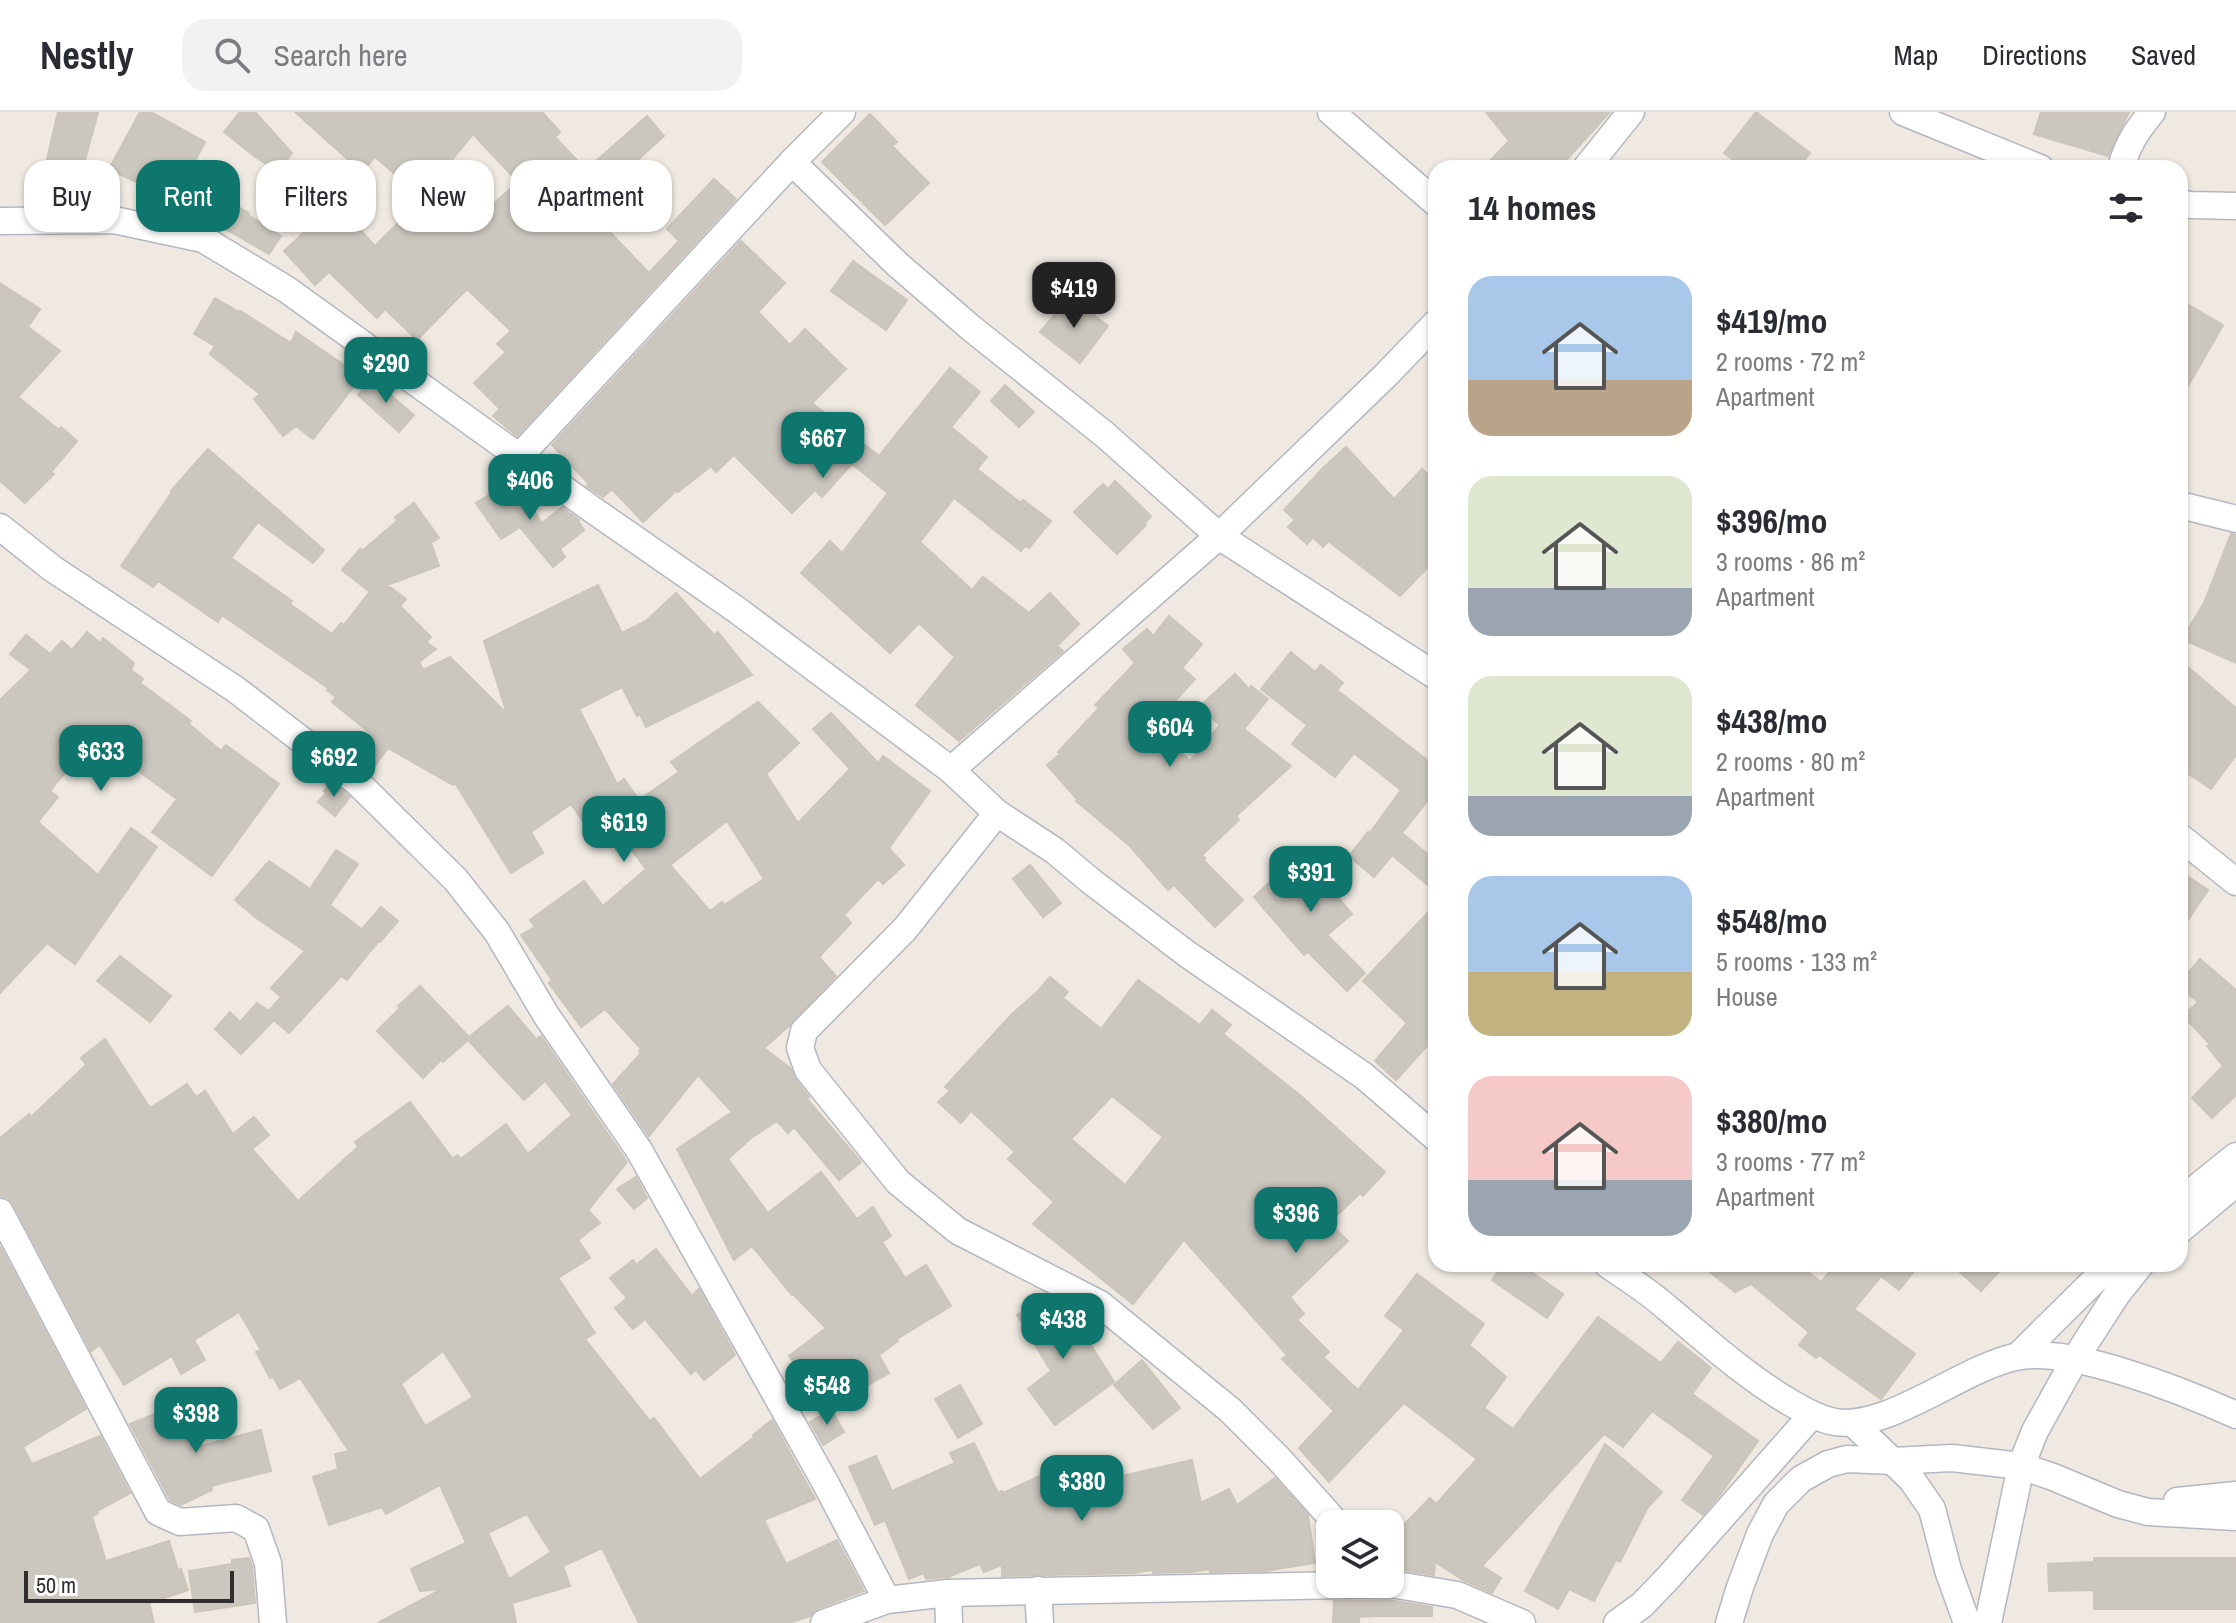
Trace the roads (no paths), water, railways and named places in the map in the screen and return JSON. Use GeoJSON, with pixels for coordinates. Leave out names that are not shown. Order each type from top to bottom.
{"type":"FeatureCollection","features":[{"type":"Feature","properties":{"kind":"street"},"geometry":{"type":"LineString","coordinates":[[519,457],[842,112]]}},
{"type":"Feature","properties":{"kind":"street"},"geometry":{"type":"LineString","coordinates":[[1331,112],[1428,196]]}},
{"type":"Feature","properties":{"kind":"street"},"geometry":{"type":"LineString","coordinates":[[1592,160],[1631,112]]}},
{"type":"Feature","properties":{"kind":"street"},"geometry":{"type":"LineString","coordinates":[[1903,112],[2020,160]]}},
{"type":"Feature","properties":{"kind":"street"},"geometry":{"type":"LineString","coordinates":[[2123,160],[2134,134],[2152,112]]}},
{"type":"Feature","properties":{"kind":"street"},"geometry":{"type":"LineString","coordinates":[[792,162],[897,264],[971,328],[1104,434],[1219,536],[1428,671]]}},
{"type":"Feature","properties":{"kind":"street"},"geometry":{"type":"LineString","coordinates":[[2188,211],[2236,206]]}},
{"type":"Feature","properties":{"kind":"street"},"geometry":{"type":"LineString","coordinates":[[0,221],[114,220],[203,239],[286,289],[737,610],[951,770],[997,813],[1055,851],[1187,954],[1364,1076],[1428,1131]]}},
{"type":"Feature","properties":{"kind":"street"},"geometry":{"type":"LineString","coordinates":[[951,770],[1219,536],[1428,331]]}},
{"type":"Feature","properties":{"kind":"street"},"geometry":{"type":"LineString","coordinates":[[2188,507],[2236,519]]}},
{"type":"Feature","properties":{"kind":"street"},"geometry":{"type":"LineString","coordinates":[[0,527],[53,569],[235,689],[358,783],[456,880],[497,932],[546,1015],[639,1150],[826,1484],[887,1600]]}},
{"type":"Feature","properties":{"kind":"street"},"geometry":{"type":"LineString","coordinates":[[997,813],[905,929],[804,1031],[800,1048],[808,1070],[898,1182],[958,1231],[1100,1304],[1230,1410],[1325,1510]]}},
{"type":"Feature","properties":{"kind":"street"},"geometry":{"type":"LineString","coordinates":[[2188,843],[2236,882]]}},
{"type":"Feature","properties":{"kind":"street"},"geometry":{"type":"LineString","coordinates":[[2188,1196],[2235,1165]]}},
{"type":"Feature","properties":{"kind":"street"},"geometry":{"type":"LineString","coordinates":[[2188,1221],[2235,1165]]}},
{"type":"Feature","properties":{"kind":"street"},"geometry":{"type":"LineString","coordinates":[[0,1212],[158,1512],[180,1522],[236,1518],[256,1529],[268,1563],[273,1623]]}},
{"type":"Feature","properties":{"kind":"street"},"geometry":{"type":"LineString","coordinates":[[1618,1272],[1766,1388],[1812,1415],[1833,1422],[1854,1424],[1882,1415],[1991,1364],[2018,1356],[2046,1355],[2075,1359],[2197,1397],[2236,1415]]}},
{"type":"Feature","properties":{"kind":"street"},"geometry":{"type":"LineString","coordinates":[[2018,1356],[2103,1272]]}},
{"type":"Feature","properties":{"kind":"street"},"geometry":{"type":"LineString","coordinates":[[1988,1623],[2021,1466],[2035,1431],[2075,1359],[2135,1272]]}},
{"type":"Feature","properties":{"kind":"street"},"geometry":{"type":"LineString","coordinates":[[1617,1623],[1642,1605],[1668,1578],[1812,1415]]}},
{"type":"Feature","properties":{"kind":"street"},"geometry":{"type":"LineString","coordinates":[[1854,1424],[1912,1480],[1932,1509],[1948,1570],[1967,1623]]}},
{"type":"Feature","properties":{"kind":"street"},"geometry":{"type":"LineString","coordinates":[[1729,1623],[1760,1534],[1776,1504],[1801,1479],[1828,1464],[1847,1459],[1893,1461],[1952,1458],[2021,1466],[2118,1504],[2148,1512],[2236,1517]]}},
{"type":"Feature","properties":{"kind":"street"},"geometry":{"type":"LineString","coordinates":[[2118,1504],[2236,1495]]}},
{"type":"Feature","properties":{"kind":"street"},"geometry":{"type":"LineString","coordinates":[[824,1623],[887,1600],[948,1593],[1316,1585]]}},
{"type":"Feature","properties":{"kind":"street"},"geometry":{"type":"LineString","coordinates":[[1404,1586],[1457,1595],[1522,1623]]}},
{"type":"Feature","properties":{"kind":"street"},"geometry":{"type":"LineString","coordinates":[[1038,1590],[1040,1623]]}},
{"type":"Feature","properties":{"kind":"street"},"geometry":{"type":"LineString","coordinates":[[948,1593],[949,1623]]}}]}
